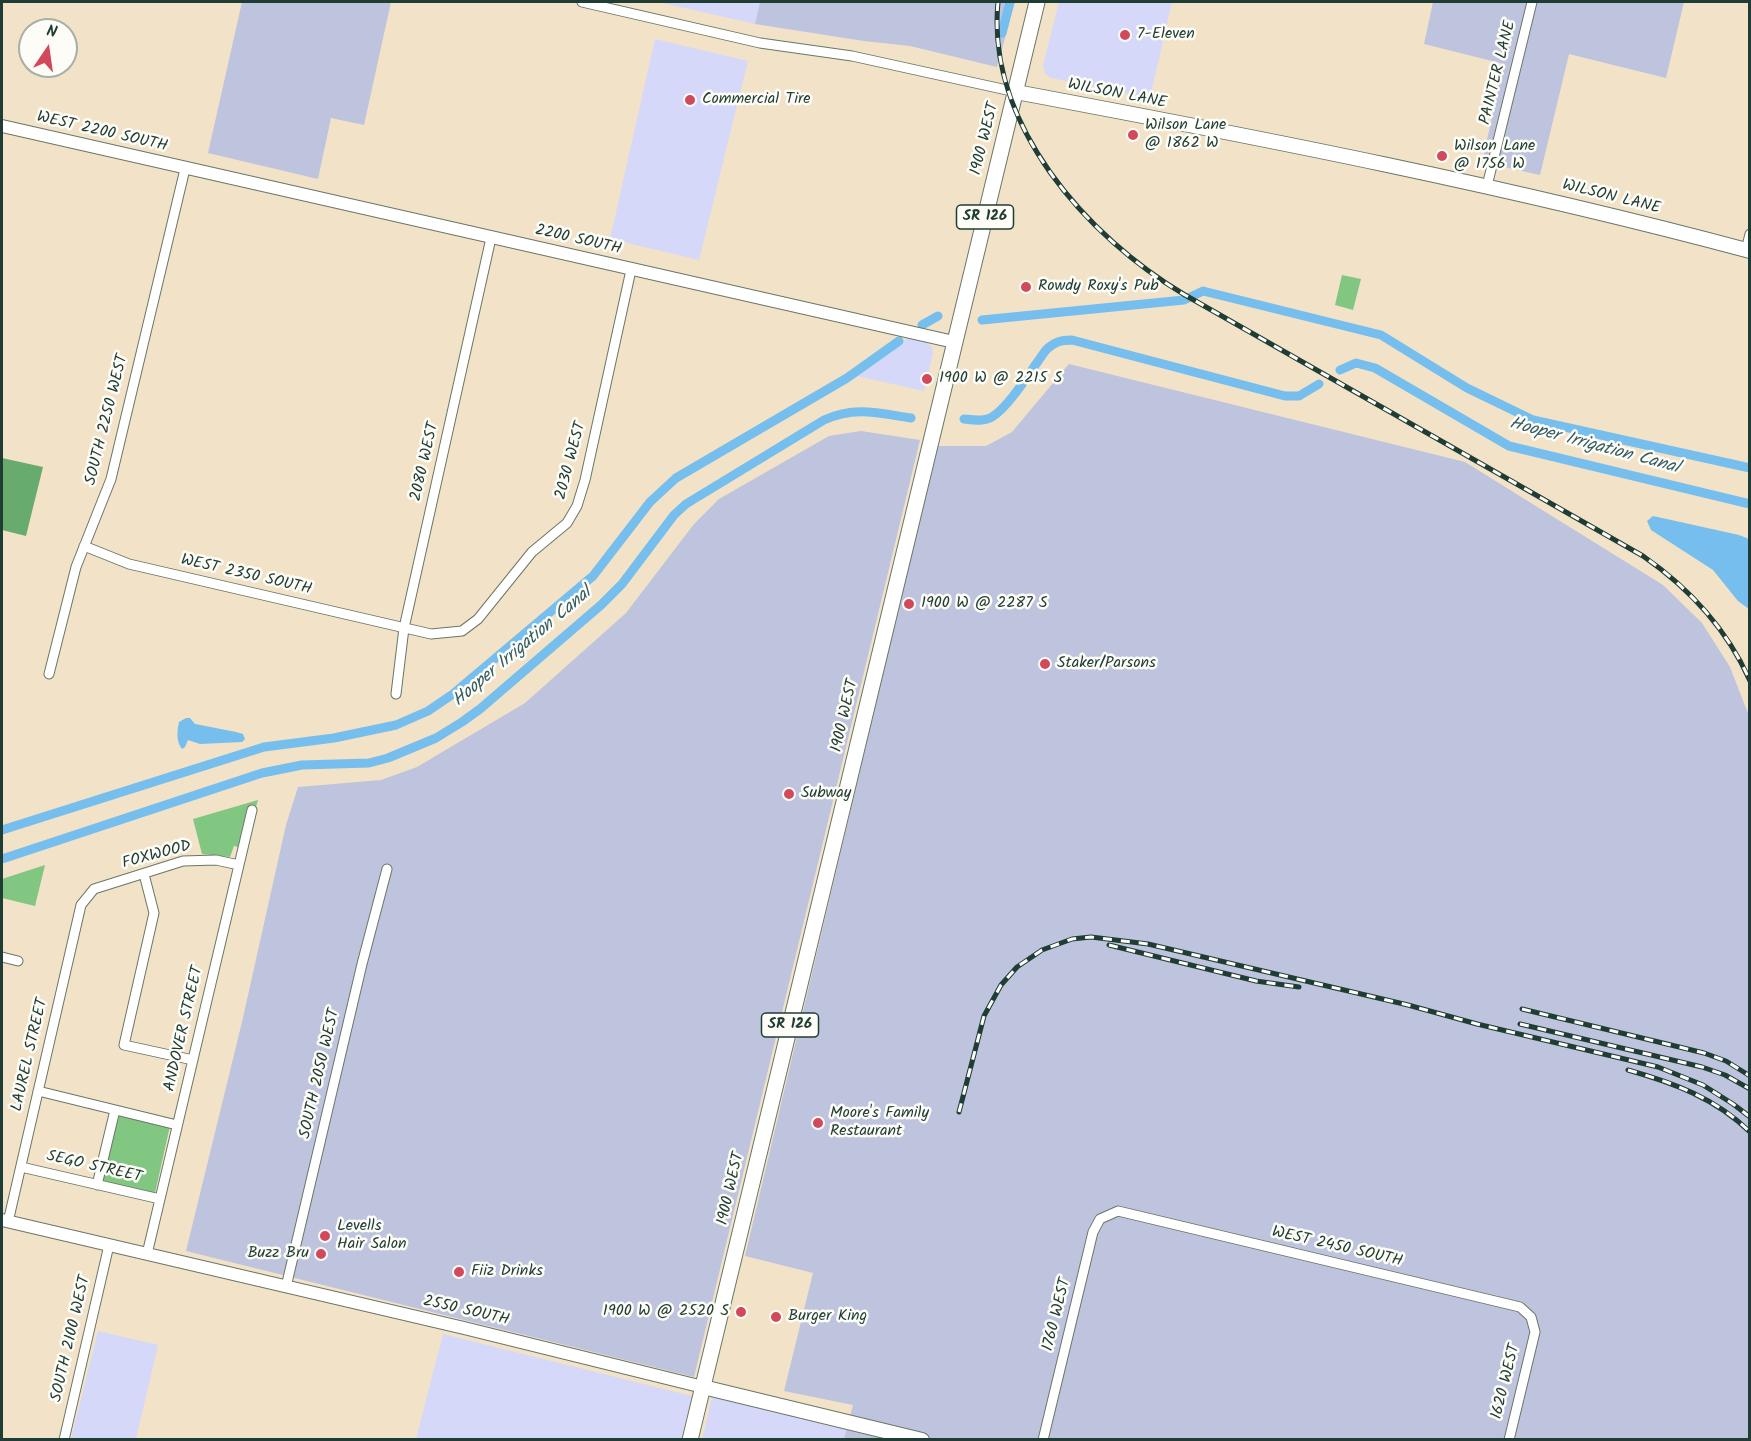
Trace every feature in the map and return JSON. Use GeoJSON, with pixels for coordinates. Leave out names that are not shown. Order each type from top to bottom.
{"type":"FeatureCollection","features":[{"type":"Feature","properties":{"kind":"main road","name":"1900 WEST"},"geometry":{"type":"LineString","coordinates":[[690,1440],[1037,2]]}},
{"type":"Feature","properties":{"kind":"main road","name":"WILSON LANE"},"geometry":{"type":"LineString","coordinates":[[1016,92],[1487,186],[1748,250]]}},
{"type":"Feature","properties":{"kind":"main road","name":"2550 SOUTH"},"geometry":{"type":"LineString","coordinates":[[703,1387],[922,1440]]}},
{"type":"Feature","properties":{"kind":"street","name":"WILSON LANE"},"geometry":{"type":"LineString","coordinates":[[582,2],[760,44],[852,56],[1016,92]]}},
{"type":"Feature","properties":{"kind":"street","name":"PAINTER LANE"},"geometry":{"type":"LineString","coordinates":[[1487,186],[1532,2]]}},
{"type":"Feature","properties":{"kind":"street","name":"WEST 2200 SOUTH"},"geometry":{"type":"LineString","coordinates":[[2,126],[190,170]]}},
{"type":"Feature","properties":{"kind":"street","name":"2200 SOUTH"},"geometry":{"type":"LineString","coordinates":[[190,170],[954,342]]}},
{"type":"Feature","properties":{"kind":"street","name":"SOUTH 2250 WEST"},"geometry":{"type":"LineString","coordinates":[[49,674],[76,567],[111,479],[190,170]]}},
{"type":"Feature","properties":{"kind":"street"},"geometry":{"type":"LineString","coordinates":[[1748,250],[1749,234]]}},
{"type":"Feature","properties":{"kind":"street","name":"2080 WEST"},"geometry":{"type":"LineString","coordinates":[[396,694],[404,628],[491,238]]}},
{"type":"Feature","properties":{"kind":"street","name":"2030 WEST"},"geometry":{"type":"LineString","coordinates":[[404,628],[431,634],[462,631],[478,619],[532,552],[567,523],[577,506],[585,480],[631,270]]}},
{"type":"Feature","properties":{"kind":"street","name":"WEST 2350 SOUTH"},"geometry":{"type":"LineString","coordinates":[[84,546],[129,564],[404,628]]}},
{"type":"Feature","properties":{"kind":"street","name":"ANDOVER STREET"},"geometry":{"type":"LineString","coordinates":[[147,1254],[252,810]]}},
{"type":"Feature","properties":{"kind":"street","name":"FOXWOOD"},"geometry":{"type":"LineString","coordinates":[[87,896],[94,889],[183,861],[216,860],[239,865]]}},
{"type":"Feature","properties":{"kind":"street","name":"SOUTH 2050 WEST"},"geometry":{"type":"LineString","coordinates":[[286,1287],[362,964],[387,869]]}},
{"type":"Feature","properties":{"kind":"street"},"geometry":{"type":"LineString","coordinates":[[144,874],[154,913],[124,1045],[193,1060]]}},
{"type":"Feature","properties":{"kind":"street","name":"LAUREL STREET"},"geometry":{"type":"LineString","coordinates":[[5,1221],[21,1167],[81,905],[87,896]]}},
{"type":"Feature","properties":{"kind":"street"},"geometry":{"type":"LineString","coordinates":[[2,957],[18,961]]}},
{"type":"Feature","properties":{"kind":"street"},"geometry":{"type":"LineString","coordinates":[[38,1091],[177,1125]]}},
{"type":"Feature","properties":{"kind":"street"},"geometry":{"type":"LineString","coordinates":[[97,1185],[115,1110]]}},
{"type":"Feature","properties":{"kind":"street","name":"SEGO STREET"},"geometry":{"type":"LineString","coordinates":[[21,1167],[160,1199]]}},
{"type":"Feature","properties":{"kind":"street","name":"WEST 2450 SOUTH"},"geometry":{"type":"LineString","coordinates":[[1118,1211],[1520,1307],[1531,1317],[1535,1332]]}},
{"type":"Feature","properties":{"kind":"street","name":"1760 WEST"},"geometry":{"type":"LineString","coordinates":[[1043,1440],[1093,1232],[1100,1219],[1118,1211]]}},
{"type":"Feature","properties":{"kind":"street","name":"2550 SOUTH"},"geometry":{"type":"LineString","coordinates":[[5,1221],[703,1387]]}},
{"type":"Feature","properties":{"kind":"street","name":"SOUTH 2100 WEST"},"geometry":{"type":"LineString","coordinates":[[64,1440],[109,1245]]}},
{"type":"Feature","properties":{"kind":"street","name":"1620 WEST"},"geometry":{"type":"LineString","coordinates":[[1509,1440],[1535,1332]]}},
{"type":"Feature","properties":{"kind":"shaded area"},"geometry":{"type":"Polygon","coordinates":[[[242,2],[391,2],[364,125],[331,118],[318,179],[208,153],[242,2]]]}},
{"type":"Feature","properties":{"kind":"shaded area"},"geometry":{"type":"Polygon","coordinates":[[[658,2],[760,2],[755,24],[658,2]]]}},
{"type":"Feature","properties":{"kind":"shaded area"},"geometry":{"type":"Polygon","coordinates":[[[760,2],[1015,2],[997,67],[910,46],[755,24],[760,2]]]}},
{"type":"Feature","properties":{"kind":"shaded area"},"geometry":{"type":"Polygon","coordinates":[[[1059,2],[1172,2],[1150,98],[1051,78],[1045,73],[1043,66],[1059,2]]]}},
{"type":"Feature","properties":{"kind":"shaded area"},"geometry":{"type":"Polygon","coordinates":[[[1433,2],[1684,2],[1666,78],[1569,54],[1540,175],[1482,162],[1504,64],[1424,44],[1433,2]]]}},
{"type":"Feature","properties":{"kind":"shaded area"},"geometry":{"type":"Polygon","coordinates":[[[655,39],[748,61],[699,260],[610,239],[655,39]]]}},
{"type":"Feature","properties":{"kind":"shaded area"},"geometry":{"type":"Polygon","coordinates":[[[907,338],[925,342],[932,347],[933,354],[924,391],[852,375],[907,338]]]}},
{"type":"Feature","properties":{"kind":"shaded area"},"geometry":{"type":"Polygon","coordinates":[[[1069,364],[1465,462],[1663,585],[1702,623],[1730,667],[1749,716],[1749,1439],[844,1439],[853,1405],[784,1391],[813,1273],[745,1256],[937,446],[986,446],[1012,432],[1069,364]]]}},
{"type":"Feature","properties":{"kind":"shaded area"},"geometry":{"type":"Polygon","coordinates":[[[861,431],[920,440],[694,1377],[186,1251],[242,1022],[286,825],[298,787],[381,780],[417,767],[525,703],[626,613],[694,524],[719,499],[829,436],[861,431]]]}},
{"type":"Feature","properties":{"kind":"shaded area"},"geometry":{"type":"Polygon","coordinates":[[[98,1331],[158,1345],[136,1439],[71,1439],[98,1331]]]}},
{"type":"Feature","properties":{"kind":"shaded area"},"geometry":{"type":"Polygon","coordinates":[[[443,1334],[692,1396],[681,1439],[416,1439],[443,1334]]]}},
{"type":"Feature","properties":{"kind":"shaded area"},"geometry":{"type":"Polygon","coordinates":[[[712,1397],[847,1428],[844,1439],[702,1440],[712,1397]]]}},
{"type":"Feature","properties":{"kind":"green space"},"geometry":{"type":"Polygon","coordinates":[[[1342,275],[1361,279],[1353,310],[1335,305],[1342,275]]]}},
{"type":"Feature","properties":{"kind":"green space"},"geometry":{"type":"Polygon","coordinates":[[[2,458],[43,467],[26,536],[2,530],[2,458]]]}},
{"type":"Feature","properties":{"kind":"green space"},"geometry":{"type":"Polygon","coordinates":[[[258,800],[256,807],[249,806],[247,809],[238,847],[234,846],[230,857],[202,854],[193,819],[258,800]]]}},
{"type":"Feature","properties":{"kind":"green space"},"geometry":{"type":"Polygon","coordinates":[[[45,865],[35,906],[2,898],[2,879],[45,865]]]}},
{"type":"Feature","properties":{"kind":"green space"},"geometry":{"type":"Polygon","coordinates":[[[116,1114],[170,1126],[155,1193],[101,1181],[116,1114]]]}},
{"type":"Feature","properties":{"kind":"water"},"geometry":{"type":"Polygon","coordinates":[[[1653,516],[1749,539],[1749,609],[1738,601],[1713,570],[1651,530],[1647,521],[1653,516]]]}},
{"type":"Feature","properties":{"kind":"water"},"geometry":{"type":"Polygon","coordinates":[[[190,718],[195,724],[243,734],[245,739],[242,742],[200,744],[188,740],[182,749],[178,739],[178,729],[179,722],[190,718]]]}},
{"type":"Feature","properties":{"kind":"waterway"},"geometry":{"type":"LineString","coordinates":[[1002,33],[1010,2]]}},
{"type":"Feature","properties":{"kind":"waterway"},"geometry":{"type":"LineString","coordinates":[[982,320],[1184,300],[1203,291],[1381,335],[1467,388],[1533,420],[1750,468]]}},
{"type":"Feature","properties":{"kind":"waterway"},"geometry":{"type":"LineString","coordinates":[[922,325],[938,316]]}},
{"type":"Feature","properties":{"kind":"waterway","name":"Hooper Irrigation Canal"},"geometry":{"type":"LineString","coordinates":[[964,419],[986,420],[999,412],[1046,350],[1064,340],[1072,340],[1285,396],[1299,396],[1319,384]]}},
{"type":"Feature","properties":{"kind":"waterway"},"geometry":{"type":"LineString","coordinates":[[2,830],[264,747],[334,738],[396,725],[428,711],[453,694],[593,576],[650,502],[676,478],[847,378],[899,341]]}},
{"type":"Feature","properties":{"kind":"waterway","name":"Hooper Irrigation Canal"},"geometry":{"type":"LineString","coordinates":[[1340,370],[1356,363],[1375,368],[1509,446],[1750,504]]}},
{"type":"Feature","properties":{"kind":"waterway","name":"Hooper Irrigation Canal"},"geometry":{"type":"LineString","coordinates":[[2,859],[262,773],[302,765],[369,763],[388,758],[436,738],[480,709],[601,605],[622,584],[674,515],[686,504],[824,420],[856,412],[911,418]]}},
{"type":"Feature","properties":{"kind":"railway"},"geometry":{"type":"LineString","coordinates":[[998,2],[999,47],[1008,91],[1026,133],[1050,172],[1080,209],[1113,242],[1148,271],[1185,295],[1643,556],[1676,582],[1705,611],[1730,644],[1750,681]]}},
{"type":"Feature","properties":{"kind":"railway"},"geometry":{"type":"LineString","coordinates":[[959,1112],[984,1016],[1001,985],[1017,967],[1042,950],[1072,939],[1091,937],[1148,944],[1658,1067],[1703,1085],[1750,1117]]}},
{"type":"Feature","properties":{"kind":"railway"},"geometry":{"type":"LineString","coordinates":[[1109,945],[1256,981],[1299,987]]}},
{"type":"Feature","properties":{"kind":"railway"},"geometry":{"type":"LineString","coordinates":[[1522,1009],[1704,1053],[1726,1061],[1750,1076]]}},
{"type":"Feature","properties":{"kind":"railway"},"geometry":{"type":"LineString","coordinates":[[1520,1024],[1702,1067],[1725,1075],[1750,1089]]}},
{"type":"Feature","properties":{"kind":"railway"},"geometry":{"type":"LineString","coordinates":[[1628,1070],[1662,1080],[1693,1093],[1723,1110],[1750,1132]]}},
{"type":"Feature","properties":{"kind":"place","name":"7-Eleven"},"geometry":{"type":"Point","coordinates":[1125,35]}},
{"type":"Feature","properties":{"kind":"place","name":"Commercial Tire"},"geometry":{"type":"Point","coordinates":[690,100]}},
{"type":"Feature","properties":{"kind":"place","name":"Wilson Lane @ 1862 W"},"geometry":{"type":"Point","coordinates":[1133,135]}},
{"type":"Feature","properties":{"kind":"place","name":"Wilson Lane @ 1756 W"},"geometry":{"type":"Point","coordinates":[1442,156]}},
{"type":"Feature","properties":{"kind":"place","name":"Rowdy Roxy's Pub"},"geometry":{"type":"Point","coordinates":[1026,287]}},
{"type":"Feature","properties":{"kind":"place","name":"1900 W @ 2215 S"},"geometry":{"type":"Point","coordinates":[927,379]}},
{"type":"Feature","properties":{"kind":"place","name":"1900 W @ 2287 S"},"geometry":{"type":"Point","coordinates":[909,604]}},
{"type":"Feature","properties":{"kind":"place","name":"Staker/Parsons"},"geometry":{"type":"Point","coordinates":[1045,664]}},
{"type":"Feature","properties":{"kind":"place","name":"Subway"},"geometry":{"type":"Point","coordinates":[789,794]}},
{"type":"Feature","properties":{"kind":"place","name":"Moore's Family Restaurant"},"geometry":{"type":"Point","coordinates":[818,1123]}},
{"type":"Feature","properties":{"kind":"place","name":"Levells Hair Salon"},"geometry":{"type":"Point","coordinates":[325,1236]}},
{"type":"Feature","properties":{"kind":"place","name":"Buzz Bru"},"geometry":{"type":"Point","coordinates":[321,1254]}},
{"type":"Feature","properties":{"kind":"place","name":"Fiiz Drinks"},"geometry":{"type":"Point","coordinates":[459,1272]}},
{"type":"Feature","properties":{"kind":"place","name":"1900 W @ 2520 S"},"geometry":{"type":"Point","coordinates":[741,1312]}},
{"type":"Feature","properties":{"kind":"place","name":"Burger King"},"geometry":{"type":"Point","coordinates":[776,1317]}}]}
